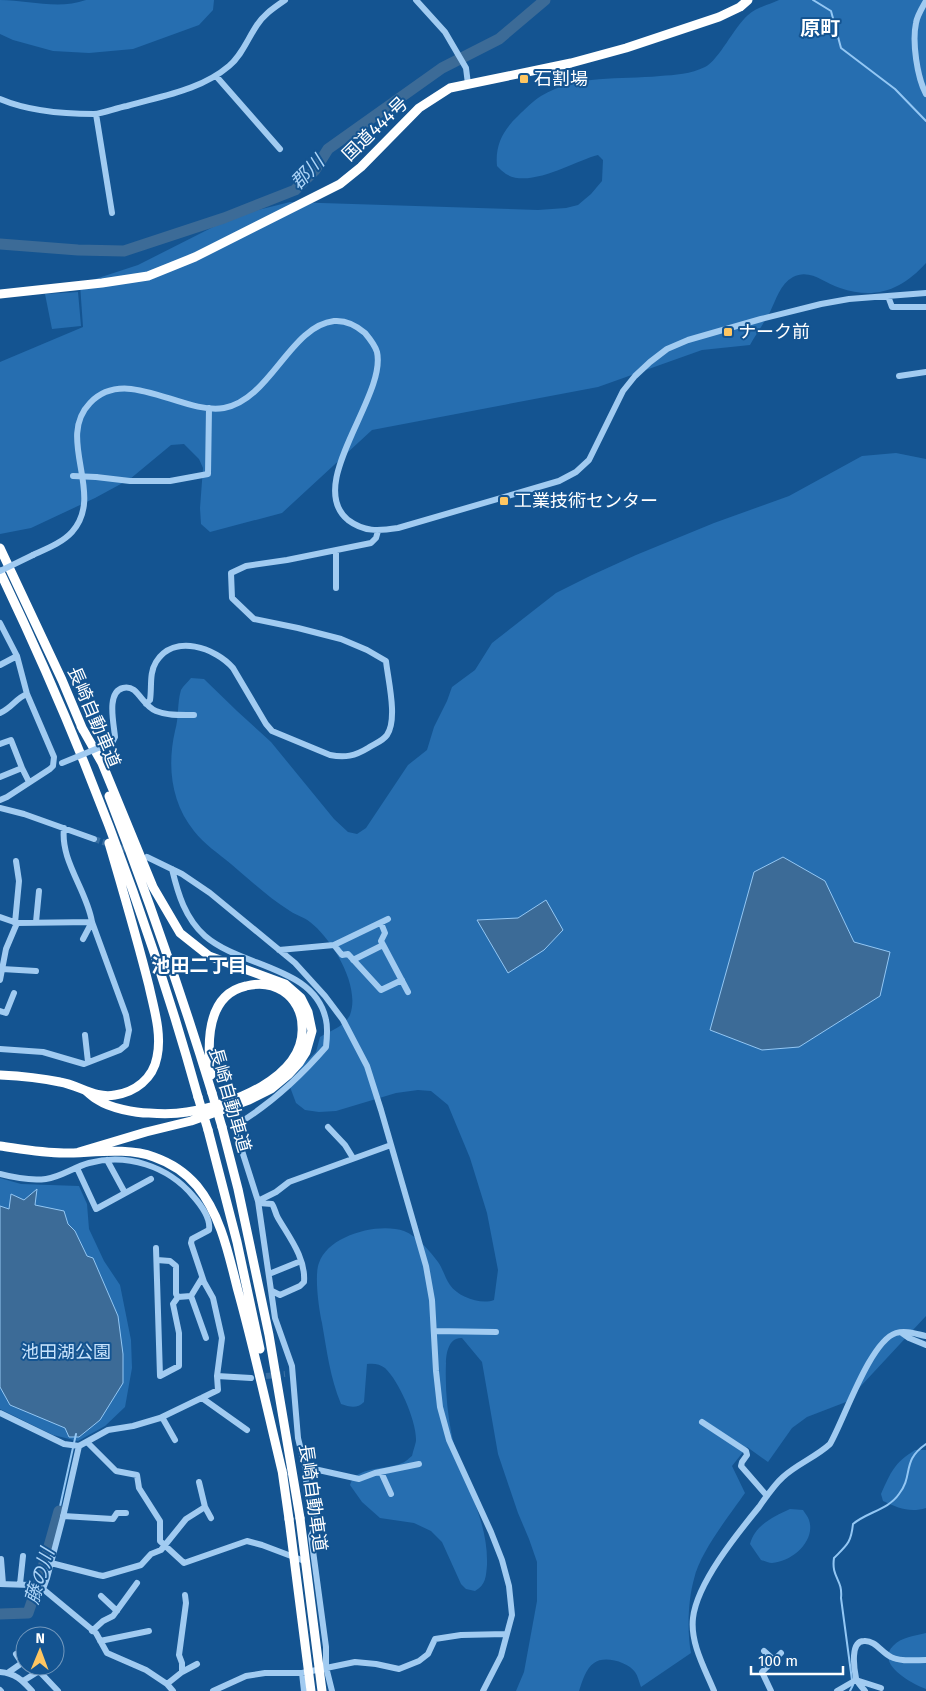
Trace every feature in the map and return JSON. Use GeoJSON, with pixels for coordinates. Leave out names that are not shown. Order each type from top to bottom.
{"type":"FeatureCollection","features":[{"type":"Feature","properties":{"kind":"highway","name":"国道444号"},"geometry":{"type":"LineString","coordinates":[[0,294],[102,284],[148,276],[194,257],[340,184],[361,167],[419,108],[450,88],[570,63],[626,48],[719,17],[740,7],[748,0]]}},
{"type":"Feature","properties":{"kind":"highway","name":"長崎自動車道"},"geometry":{"type":"LineString","coordinates":[[0,548],[58,671],[147,894],[222,1127],[236,1181],[269,1335],[300,1518],[322,1691]]}},
{"type":"Feature","properties":{"kind":"highway","name":"長崎自動車道"},"geometry":{"type":"LineString","coordinates":[[0,572],[52,684],[154,951],[208,1130],[225,1192],[247,1288],[282,1475],[311,1691]]}},
{"type":"Feature","properties":{"kind":"highway"},"geometry":{"type":"LineString","coordinates":[[79,1152],[191,1121],[249,1100],[270,1089],[289,1074],[306,1052],[312,1031],[308,1012],[301,998],[285,984],[209,956],[180,933],[153,887],[102,763],[81,726]]}},
{"type":"Feature","properties":{"kind":"highway"},"geometry":{"type":"LineString","coordinates":[[0,1074],[63,1082],[94,1094],[112,1096],[130,1092],[143,1083],[152,1072],[157,1058],[158,1044],[155,1013],[138,940],[93,788]]}},
{"type":"Feature","properties":{"kind":"highway"},"geometry":{"type":"LineString","coordinates":[[86,1090],[98,1101],[129,1110],[148,1113],[188,1112],[247,1095],[285,1069],[297,1053],[303,1036],[302,1017],[295,1002],[282,991],[268,985],[254,984],[239,987],[227,996],[218,1007],[212,1020],[209,1036],[212,1093]]}},
{"type":"Feature","properties":{"kind":"highway"},"geometry":{"type":"LineString","coordinates":[[0,1146],[46,1152],[134,1153],[152,1156],[184,1173],[198,1187],[217,1220],[237,1287],[258,1366],[282,1475]]}},
{"type":"Feature","properties":{"kind":"street"},"geometry":{"type":"LineString","coordinates":[[0,98],[8,102],[47,111],[96,114],[179,92],[216,76],[231,64],[244,50],[257,26],[267,13],[285,0]]}},
{"type":"Feature","properties":{"kind":"street"},"geometry":{"type":"LineString","coordinates":[[416,0],[445,32],[466,68],[468,84]]}},
{"type":"Feature","properties":{"kind":"street"},"geometry":{"type":"LineString","coordinates":[[926,2],[916,22],[915,40],[920,76],[926,94]]}},
{"type":"Feature","properties":{"kind":"street"},"geometry":{"type":"LineString","coordinates":[[216,76],[280,149]]}},
{"type":"Feature","properties":{"kind":"street"},"geometry":{"type":"LineString","coordinates":[[96,114],[112,213]]}},
{"type":"Feature","properties":{"kind":"street"},"geometry":{"type":"LineString","coordinates":[[0,572],[61,541],[71,533],[79,521],[84,509],[85,493],[77,431],[81,416],[90,403],[101,394],[115,389],[129,388],[189,405],[222,409],[236,405],[252,394],[310,330],[323,323],[336,321],[350,323],[371,339],[377,353],[375,380],[336,477],[334,493],[338,506],[345,518],[357,526],[378,531],[398,528],[559,481],[576,472],[589,460],[623,391],[635,376],[667,350],[688,340],[761,318],[849,299],[926,293]]}},
{"type":"Feature","properties":{"kind":"street"},"geometry":{"type":"LineString","coordinates":[[888,296],[892,307],[926,307]]}},
{"type":"Feature","properties":{"kind":"street"},"geometry":{"type":"LineString","coordinates":[[899,376],[926,372]]}},
{"type":"Feature","properties":{"kind":"street"},"geometry":{"type":"LineString","coordinates":[[73,476],[130,481],[170,481],[208,474],[209,408]]}},
{"type":"Feature","properties":{"kind":"street"},"geometry":{"type":"LineString","coordinates":[[146,704],[150,700],[152,672],[160,657],[173,648],[191,646],[221,656],[228,661],[272,731],[330,755],[340,757],[360,753],[384,739],[388,734],[392,718],[386,661],[367,650],[341,639],[254,619],[234,601],[231,593],[231,573],[246,566],[287,560],[371,543],[376,538],[378,531]]}},
{"type":"Feature","properties":{"kind":"street"},"geometry":{"type":"LineString","coordinates":[[336,550],[336,588]]}},
{"type":"Feature","properties":{"kind":"street"},"geometry":{"type":"LineString","coordinates":[[0,624],[2,631],[17,656],[27,694],[54,757],[54,762],[50,769],[0,800]]}},
{"type":"Feature","properties":{"kind":"street"},"geometry":{"type":"LineString","coordinates":[[0,665],[17,656]]}},
{"type":"Feature","properties":{"kind":"street"},"geometry":{"type":"LineString","coordinates":[[54,762],[62,763],[113,741],[115,737],[112,700],[114,694],[123,688],[134,690],[154,711],[164,714],[194,715]]}},
{"type":"Feature","properties":{"kind":"street"},"geometry":{"type":"LineString","coordinates":[[0,713],[9,710],[22,696],[27,694]]}},
{"type":"Feature","properties":{"kind":"street"},"geometry":{"type":"LineString","coordinates":[[0,744],[11,740],[29,782]]}},
{"type":"Feature","properties":{"kind":"street"},"geometry":{"type":"LineString","coordinates":[[0,777],[22,768]]}},
{"type":"Feature","properties":{"kind":"street"},"geometry":{"type":"LineString","coordinates":[[0,808],[24,814],[94,839]]}},
{"type":"Feature","properties":{"kind":"street"},"geometry":{"type":"LineString","coordinates":[[0,1049],[43,1052],[84,1064],[120,1050],[126,1045],[129,1030],[126,1015],[92,922],[90,910],[68,858],[62,838],[64,828]]}},
{"type":"Feature","properties":{"kind":"street"},"geometry":{"type":"LineString","coordinates":[[147,857],[172,869],[210,893],[295,964],[326,996],[343,1020],[367,1066],[382,1110],[426,1266],[432,1300],[440,1406],[449,1438],[502,1560],[508,1586],[512,1615],[501,1656],[483,1691]]}},
{"type":"Feature","properties":{"kind":"street"},"geometry":{"type":"LineString","coordinates":[[0,980],[2,958],[16,923],[19,881],[16,861]]}},
{"type":"Feature","properties":{"kind":"street"},"geometry":{"type":"LineString","coordinates":[[172,869],[183,907],[192,922],[204,935],[219,947],[294,978],[306,985],[316,998],[327,1021],[326,1047],[294,1082],[262,1108],[236,1125],[236,1132],[259,1202],[275,1318],[293,1373],[298,1438],[305,1467],[307,1494],[317,1524],[311,1536],[326,1647],[326,1667],[332,1691]]}},
{"type":"Feature","properties":{"kind":"street"},"geometry":{"type":"LineString","coordinates":[[36,922],[39,891]]}},
{"type":"Feature","properties":{"kind":"street"},"geometry":{"type":"LineString","coordinates":[[0,918],[16,923],[92,922]]}},
{"type":"Feature","properties":{"kind":"street"},"geometry":{"type":"LineString","coordinates":[[279,950],[334,946],[388,920]]}},
{"type":"Feature","properties":{"kind":"street"},"geometry":{"type":"LineString","coordinates":[[82,939],[92,922]]}},
{"type":"Feature","properties":{"kind":"street"},"geometry":{"type":"LineString","coordinates":[[381,923],[385,933],[381,941],[408,992]]}},
{"type":"Feature","properties":{"kind":"street"},"geometry":{"type":"LineString","coordinates":[[353,960],[383,945]]}},
{"type":"Feature","properties":{"kind":"street"},"geometry":{"type":"LineString","coordinates":[[334,946],[342,956],[348,954],[382,990],[402,980]]}},
{"type":"Feature","properties":{"kind":"street"},"geometry":{"type":"LineString","coordinates":[[2,969],[36,971]]}},
{"type":"Feature","properties":{"kind":"street"},"geometry":{"type":"LineString","coordinates":[[0,1011],[6,1013],[14,993]]}},
{"type":"Feature","properties":{"kind":"street"},"geometry":{"type":"LineString","coordinates":[[85,1035],[88,1062]]}},
{"type":"Feature","properties":{"kind":"street"},"geometry":{"type":"LineString","coordinates":[[328,1127],[345,1145],[353,1158]]}},
{"type":"Feature","properties":{"kind":"street"},"geometry":{"type":"LineString","coordinates":[[259,1202],[288,1182],[391,1145]]}},
{"type":"Feature","properties":{"kind":"street"},"geometry":{"type":"LineString","coordinates":[[107,1160],[124,1193]]}},
{"type":"Feature","properties":{"kind":"street"},"geometry":{"type":"LineString","coordinates":[[0,1174],[21,1179],[45,1179],[58,1176],[89,1163],[107,1160],[143,1163],[158,1168],[185,1186],[196,1199],[210,1224],[209,1230],[192,1239],[190,1243],[202,1278],[213,1298],[222,1338],[217,1376],[218,1390],[162,1417],[134,1426],[108,1430],[87,1442],[75,1445],[64,1444],[0,1413]]}},
{"type":"Feature","properties":{"kind":"street"},"geometry":{"type":"LineString","coordinates":[[77,1168],[96,1209],[151,1179]]}},
{"type":"Feature","properties":{"kind":"street"},"geometry":{"type":"LineString","coordinates":[[259,1202],[272,1204],[301,1261],[304,1276],[304,1282],[300,1286],[280,1295],[272,1291]]}},
{"type":"Feature","properties":{"kind":"street"},"geometry":{"type":"LineString","coordinates":[[156,1248],[160,1376],[179,1366],[179,1333],[173,1304],[178,1297]]}},
{"type":"Feature","properties":{"kind":"street"},"geometry":{"type":"LineString","coordinates":[[156,1260],[170,1261],[176,1266],[176,1294],[178,1297]]}},
{"type":"Feature","properties":{"kind":"street"},"geometry":{"type":"LineString","coordinates":[[269,1274],[301,1261]]}},
{"type":"Feature","properties":{"kind":"street"},"geometry":{"type":"LineString","coordinates":[[191,1296],[202,1278]]}},
{"type":"Feature","properties":{"kind":"street"},"geometry":{"type":"LineString","coordinates":[[178,1297],[191,1296]]}},
{"type":"Feature","properties":{"kind":"street"},"geometry":{"type":"LineString","coordinates":[[191,1296],[206,1338]]}},
{"type":"Feature","properties":{"kind":"street"},"geometry":{"type":"LineString","coordinates":[[434,1331],[496,1332]]}},
{"type":"Feature","properties":{"kind":"street"},"geometry":{"type":"LineString","coordinates":[[902,1332],[926,1345]]}},
{"type":"Feature","properties":{"kind":"street"},"geometry":{"type":"LineString","coordinates":[[714,1691],[693,1633],[693,1618],[696,1603],[717,1563],[733,1539],[781,1478],[791,1469],[822,1452],[830,1444],[876,1350],[884,1340],[902,1332],[926,1336]]}},
{"type":"Feature","properties":{"kind":"street"},"geometry":{"type":"LineString","coordinates":[[285,1374],[293,1373]]}},
{"type":"Feature","properties":{"kind":"street"},"geometry":{"type":"LineString","coordinates":[[217,1376],[251,1378]]}},
{"type":"Feature","properties":{"kind":"street"},"geometry":{"type":"LineString","coordinates":[[202,1398],[247,1430]]}},
{"type":"Feature","properties":{"kind":"street"},"geometry":{"type":"LineString","coordinates":[[162,1417],[175,1440]]}},
{"type":"Feature","properties":{"kind":"street"},"geometry":{"type":"LineString","coordinates":[[702,1422],[746,1451],[747,1455],[741,1466],[767,1496]]}},
{"type":"Feature","properties":{"kind":"street"},"geometry":{"type":"LineString","coordinates":[[87,1442],[116,1471],[137,1475],[139,1488],[160,1520],[160,1540],[184,1563],[246,1541],[315,1565]]}},
{"type":"Feature","properties":{"kind":"street"},"geometry":{"type":"LineString","coordinates":[[42,1588],[51,1563],[63,1516],[75,1445]]}},
{"type":"Feature","properties":{"kind":"street"},"geometry":{"type":"LineString","coordinates":[[305,1467],[360,1479],[381,1472],[419,1464]]}},
{"type":"Feature","properties":{"kind":"street"},"geometry":{"type":"LineString","coordinates":[[381,1472],[391,1494]]}},
{"type":"Feature","properties":{"kind":"street"},"geometry":{"type":"LineString","coordinates":[[199,1482],[211,1518]]}},
{"type":"Feature","properties":{"kind":"street"},"geometry":{"type":"LineString","coordinates":[[51,1563],[103,1576],[141,1565],[151,1554],[161,1550],[186,1519],[206,1507]]}},
{"type":"Feature","properties":{"kind":"street"},"geometry":{"type":"LineString","coordinates":[[63,1516],[113,1519],[117,1513],[126,1513]]}},
{"type":"Feature","properties":{"kind":"street"},"geometry":{"type":"LineString","coordinates":[[20,1584],[23,1556]]}},
{"type":"Feature","properties":{"kind":"street"},"geometry":{"type":"LineString","coordinates":[[1,1559],[1,1584],[20,1584],[42,1588],[96,1633],[106,1653],[146,1670],[167,1684],[173,1691]]}},
{"type":"Feature","properties":{"kind":"street"},"geometry":{"type":"LineString","coordinates":[[92,1631],[103,1621],[113,1616],[136,1583]]}},
{"type":"Feature","properties":{"kind":"street"},"geometry":{"type":"LineString","coordinates":[[182,1672],[182,1663],[178,1655],[186,1603],[185,1595]]}},
{"type":"Feature","properties":{"kind":"street"},"geometry":{"type":"LineString","coordinates":[[101,1596],[117,1611]]}},
{"type":"Feature","properties":{"kind":"street"},"geometry":{"type":"LineString","coordinates":[[100,1641],[149,1630]]}},
{"type":"Feature","properties":{"kind":"street"},"geometry":{"type":"LineString","coordinates":[[213,1691],[246,1676],[266,1673],[302,1673],[355,1662],[399,1669],[419,1661],[428,1654],[435,1639],[461,1635],[506,1634]]}},
{"type":"Feature","properties":{"kind":"street"},"geometry":{"type":"LineString","coordinates":[[853,1682],[854,1650],[862,1640],[870,1642],[896,1660],[926,1660]]}},
{"type":"Feature","properties":{"kind":"street"},"geometry":{"type":"LineString","coordinates":[[764,1651],[774,1660]]}},
{"type":"Feature","properties":{"kind":"street"},"geometry":{"type":"LineString","coordinates":[[771,1691],[762,1672],[781,1653]]}},
{"type":"Feature","properties":{"kind":"street"},"geometry":{"type":"LineString","coordinates":[[167,1684],[182,1672],[197,1664]]}},
{"type":"Feature","properties":{"kind":"street"},"geometry":{"type":"LineString","coordinates":[[0,1672],[10,1672],[15,1669]]}},
{"type":"Feature","properties":{"kind":"street"},"geometry":{"type":"LineString","coordinates":[[23,1681],[39,1671],[58,1691]]}},
{"type":"Feature","properties":{"kind":"street"},"geometry":{"type":"LineString","coordinates":[[10,1672],[23,1681],[32,1691]]}},
{"type":"Feature","properties":{"kind":"street"},"geometry":{"type":"LineString","coordinates":[[302,1673],[304,1691]]}},
{"type":"Feature","properties":{"kind":"street"},"geometry":{"type":"LineString","coordinates":[[853,1682],[865,1691]]}},
{"type":"Feature","properties":{"kind":"street"},"geometry":{"type":"LineString","coordinates":[[837,1691],[853,1682],[881,1688]]}},
{"type":"Feature","properties":{"kind":"green space"},"geometry":{"type":"Polygon","coordinates":[[[0,0],[65,4],[86,0],[214,0],[213,10],[199,25],[133,49],[89,53],[53,51],[13,40],[0,34],[0,0]]]}},
{"type":"Feature","properties":{"kind":"green space"},"geometry":{"type":"Polygon","coordinates":[[[779,0],[926,0],[926,263],[907,280],[887,290],[865,293],[834,286],[811,275],[799,275],[789,280],[782,288],[750,345],[702,350],[598,387],[372,430],[282,513],[210,532],[201,524],[200,508],[203,468],[199,459],[184,444],[171,445],[130,479],[95,498],[31,528],[0,534],[0,362],[83,327],[80,284],[138,265],[219,224],[258,210],[290,202],[538,210],[578,205],[602,181],[603,160],[598,155],[552,172],[527,178],[516,178],[506,174],[497,166],[497,151],[504,132],[513,121],[541,96],[569,84],[599,79],[677,75],[705,67],[716,58],[737,27],[751,12],[779,0]]]}},
{"type":"Feature","properties":{"kind":"green space"},"geometry":{"type":"Polygon","coordinates":[[[78,292],[81,326],[52,329],[45,294],[78,292]]]}},
{"type":"Feature","properties":{"kind":"green space"},"geometry":{"type":"Polygon","coordinates":[[[896,453],[926,459],[926,1316],[846,1402],[807,1417],[792,1428],[768,1462],[747,1447],[732,1466],[745,1493],[716,1534],[697,1568],[689,1606],[691,1653],[641,1687],[637,1675],[632,1668],[616,1661],[604,1660],[594,1663],[589,1668],[579,1691],[516,1691],[524,1672],[537,1601],[537,1562],[498,1454],[482,1362],[462,1338],[454,1340],[449,1346],[446,1359],[446,1381],[450,1427],[460,1464],[480,1518],[487,1553],[485,1580],[479,1589],[475,1591],[466,1589],[461,1584],[442,1542],[431,1531],[414,1523],[380,1518],[362,1502],[350,1485],[353,1479],[365,1472],[406,1461],[412,1456],[416,1433],[406,1402],[396,1382],[385,1368],[379,1365],[367,1364],[364,1402],[359,1406],[353,1407],[341,1404],[329,1364],[317,1293],[318,1268],[324,1253],[343,1238],[356,1233],[381,1228],[404,1231],[414,1236],[438,1262],[450,1285],[458,1293],[476,1301],[494,1300],[498,1270],[487,1213],[470,1158],[448,1105],[431,1091],[418,1090],[396,1093],[336,1111],[319,1112],[305,1110],[296,1103],[290,1087],[302,1065],[316,1052],[320,1037],[341,1025],[350,1015],[352,1003],[348,977],[335,951],[308,920],[282,906],[260,889],[202,840],[186,820],[176,796],[171,770],[171,757],[181,690],[191,678],[204,679],[271,742],[334,819],[348,832],[357,834],[366,828],[408,765],[427,750],[434,727],[452,687],[475,670],[492,643],[556,593],[636,555],[714,523],[789,496],[862,456],[896,453]]]}},
{"type":"Feature","properties":{"kind":"green space","name":"池田湖公園"},"geometry":{"type":"Polygon","coordinates":[[[0,1178],[21,1184],[79,1186],[87,1204],[89,1229],[104,1261],[120,1285],[131,1340],[132,1368],[125,1407],[105,1426],[78,1441],[53,1435],[0,1409],[0,1178]]]}},
{"type":"Feature","properties":{"kind":"green space"},"geometry":{"type":"Polygon","coordinates":[[[915,1450],[926,1450],[926,1508],[904,1509],[883,1501],[881,1494],[894,1469],[902,1459],[915,1450]]]}},
{"type":"Feature","properties":{"kind":"green space"},"geometry":{"type":"Polygon","coordinates":[[[790,1509],[803,1510],[809,1519],[810,1528],[806,1543],[801,1549],[780,1562],[772,1563],[761,1560],[750,1544],[752,1537],[766,1522],[790,1509]]]}},
{"type":"Feature","properties":{"kind":"green space"},"geometry":{"type":"Polygon","coordinates":[[[926,1633],[926,1689],[912,1683],[898,1672],[889,1660],[889,1653],[896,1643],[908,1637],[926,1633]]]}},
{"type":"Feature","properties":{"kind":"shaded area"},"geometry":{"type":"Polygon","coordinates":[[[783,857],[825,881],[854,942],[890,952],[880,996],[799,1047],[762,1050],[710,1030],[754,872],[783,857]]]}},
{"type":"Feature","properties":{"kind":"shaded area"},"geometry":{"type":"Polygon","coordinates":[[[546,900],[563,930],[544,950],[508,973],[477,920],[518,918],[546,900]]]}},
{"type":"Feature","properties":{"kind":"shaded area","name":"池田湖公園"},"geometry":{"type":"Polygon","coordinates":[[[37,1189],[35,1205],[64,1211],[68,1224],[75,1231],[87,1256],[93,1258],[118,1316],[123,1354],[123,1383],[100,1420],[79,1437],[69,1437],[65,1428],[10,1405],[0,1387],[0,1206],[9,1209],[11,1194],[24,1200],[37,1189]]]}},
{"type":"Feature","properties":{"kind":"waterway","name":"郡川"},"geometry":{"type":"LineString","coordinates":[[0,244],[78,250],[124,251],[224,218],[295,190],[315,170],[328,149],[442,68],[499,39],[545,0]]}},
{"type":"Feature","properties":{"kind":"waterway"},"geometry":{"type":"LineString","coordinates":[[813,0],[831,11],[841,48],[895,89],[926,121]]}},
{"type":"Feature","properties":{"kind":"waterway"},"geometry":{"type":"LineString","coordinates":[[59,1511],[76,1434]]}},
{"type":"Feature","properties":{"kind":"waterway"},"geometry":{"type":"LineString","coordinates":[[852,1680],[841,1592],[834,1570],[834,1558],[848,1543],[853,1524],[889,1504],[899,1494],[906,1481],[913,1456],[926,1444]]}},
{"type":"Feature","properties":{"kind":"waterway","name":"藤の川"},"geometry":{"type":"LineString","coordinates":[[0,1614],[28,1613],[59,1511]]}},
{"type":"Feature","properties":{"kind":"waterway"},"geometry":{"type":"LineString","coordinates":[[850,1691],[853,1685]]}},
{"type":"Feature","properties":{"kind":"tunnel"},"geometry":{"type":"LineString","coordinates":[[94,839],[133,852]]}},
{"type":"Feature","properties":{"kind":"tunnel"},"geometry":{"type":"LineString","coordinates":[[257,1377],[285,1374]]}},
{"type":"Feature","properties":{"kind":"place","name":"石割場"},"geometry":{"type":"Point","coordinates":[524,79]}},
{"type":"Feature","properties":{"kind":"place","name":"ナーク前"},"geometry":{"type":"Point","coordinates":[728,332]}},
{"type":"Feature","properties":{"kind":"place","name":"工業技術センター"},"geometry":{"type":"Point","coordinates":[504,501]}},
{"type":"Feature","properties":{"kind":"district","name":"原町"},"geometry":{"type":"Point","coordinates":[820,28]}},
{"type":"Feature","properties":{"kind":"district","name":"池田二丁目"},"geometry":{"type":"Point","coordinates":[199,965]}}]}
